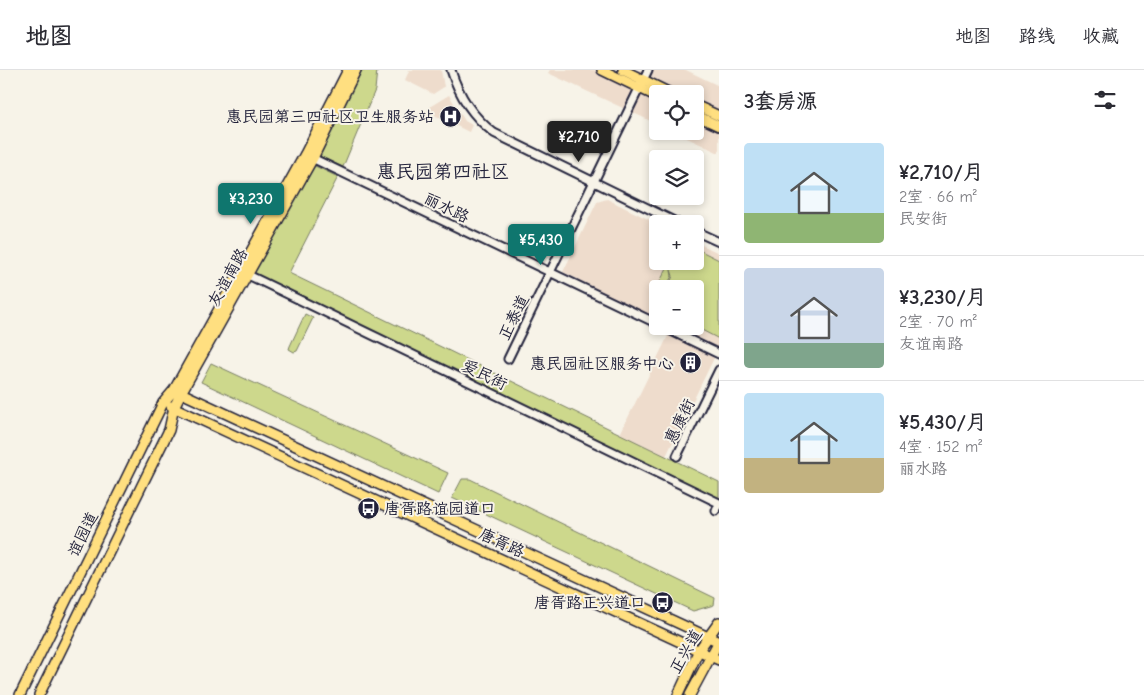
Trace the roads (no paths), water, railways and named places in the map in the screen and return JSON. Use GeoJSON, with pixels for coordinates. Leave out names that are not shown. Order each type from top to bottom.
{"type":"FeatureCollection","features":[{"type":"Feature","properties":{"kind":"main road","name":"友谊南路"},"geometry":{"type":"LineString","coordinates":[[309,156],[348,70]]}},
{"type":"Feature","properties":{"kind":"main road","name":"友谊南路"},"geometry":{"type":"LineString","coordinates":[[178,391],[356,70]]}},
{"type":"Feature","properties":{"kind":"main road"},"geometry":{"type":"LineString","coordinates":[[602,70],[649,86]]}},
{"type":"Feature","properties":{"kind":"main road"},"geometry":{"type":"LineString","coordinates":[[623,70],[649,90]]}},
{"type":"Feature","properties":{"kind":"main road"},"geometry":{"type":"LineString","coordinates":[[704,109],[719,116]]}},
{"type":"Feature","properties":{"kind":"main road"},"geometry":{"type":"LineString","coordinates":[[704,119],[719,126]]}},
{"type":"Feature","properties":{"kind":"main road","name":"谊园道"},"geometry":{"type":"LineString","coordinates":[[20,695],[163,403],[178,391]]}},
{"type":"Feature","properties":{"kind":"main road","name":"谊园道"},"geometry":{"type":"LineString","coordinates":[[39,695],[170,430],[178,391]]}},
{"type":"Feature","properties":{"kind":"main road","name":"唐胥路"},"geometry":{"type":"LineString","coordinates":[[178,391],[719,642]]}},
{"type":"Feature","properties":{"kind":"main road","name":"唐胥路"},"geometry":{"type":"LineString","coordinates":[[163,403],[719,660]]}},
{"type":"Feature","properties":{"kind":"main road","name":"正兴道"},"geometry":{"type":"LineString","coordinates":[[678,695],[699,650],[719,622]]}},
{"type":"Feature","properties":{"kind":"main road","name":"正兴道"},"geometry":{"type":"LineString","coordinates":[[690,695],[709,655],[719,642]]}},
{"type":"Feature","properties":{"kind":"street"},"geometry":{"type":"LineString","coordinates":[[451,70],[462,97],[479,121],[513,144],[662,215]]}},
{"type":"Feature","properties":{"kind":"street","name":"正泰道"},"geometry":{"type":"LineString","coordinates":[[508,359],[648,70]]}},
{"type":"Feature","properties":{"kind":"street","name":"丽水路"},"geometry":{"type":"LineString","coordinates":[[309,156],[649,320]]}},
{"type":"Feature","properties":{"kind":"street"},"geometry":{"type":"LineString","coordinates":[[704,235],[719,242]]}},
{"type":"Feature","properties":{"kind":"street","name":"爱民街"},"geometry":{"type":"LineString","coordinates":[[242,273],[718,506]]}},
{"type":"Feature","properties":{"kind":"street"},"geometry":{"type":"LineString","coordinates":[[680,335],[719,354]]}},
{"type":"Feature","properties":{"kind":"street","name":"惠康街"},"geometry":{"type":"LineString","coordinates":[[677,456],[719,370]]}},
{"type":"Feature","properties":{"kind":"place","name":"惠民园第三四社区卫生服务站"},"geometry":{"type":"Point","coordinates":[450,116]}},
{"type":"Feature","properties":{"kind":"place","name":"惠民园社区服务中心"},"geometry":{"type":"Point","coordinates":[690,363]}},
{"type":"Feature","properties":{"kind":"place","name":"唐胥路谊园道口"},"geometry":{"type":"Point","coordinates":[368,508]}},
{"type":"Feature","properties":{"kind":"place","name":"唐胥路正兴道口"},"geometry":{"type":"Point","coordinates":[662,602]}},
{"type":"Feature","properties":{"kind":"district","name":"惠民园第四社区"},"geometry":{"type":"Point","coordinates":[443,171]}}]}
